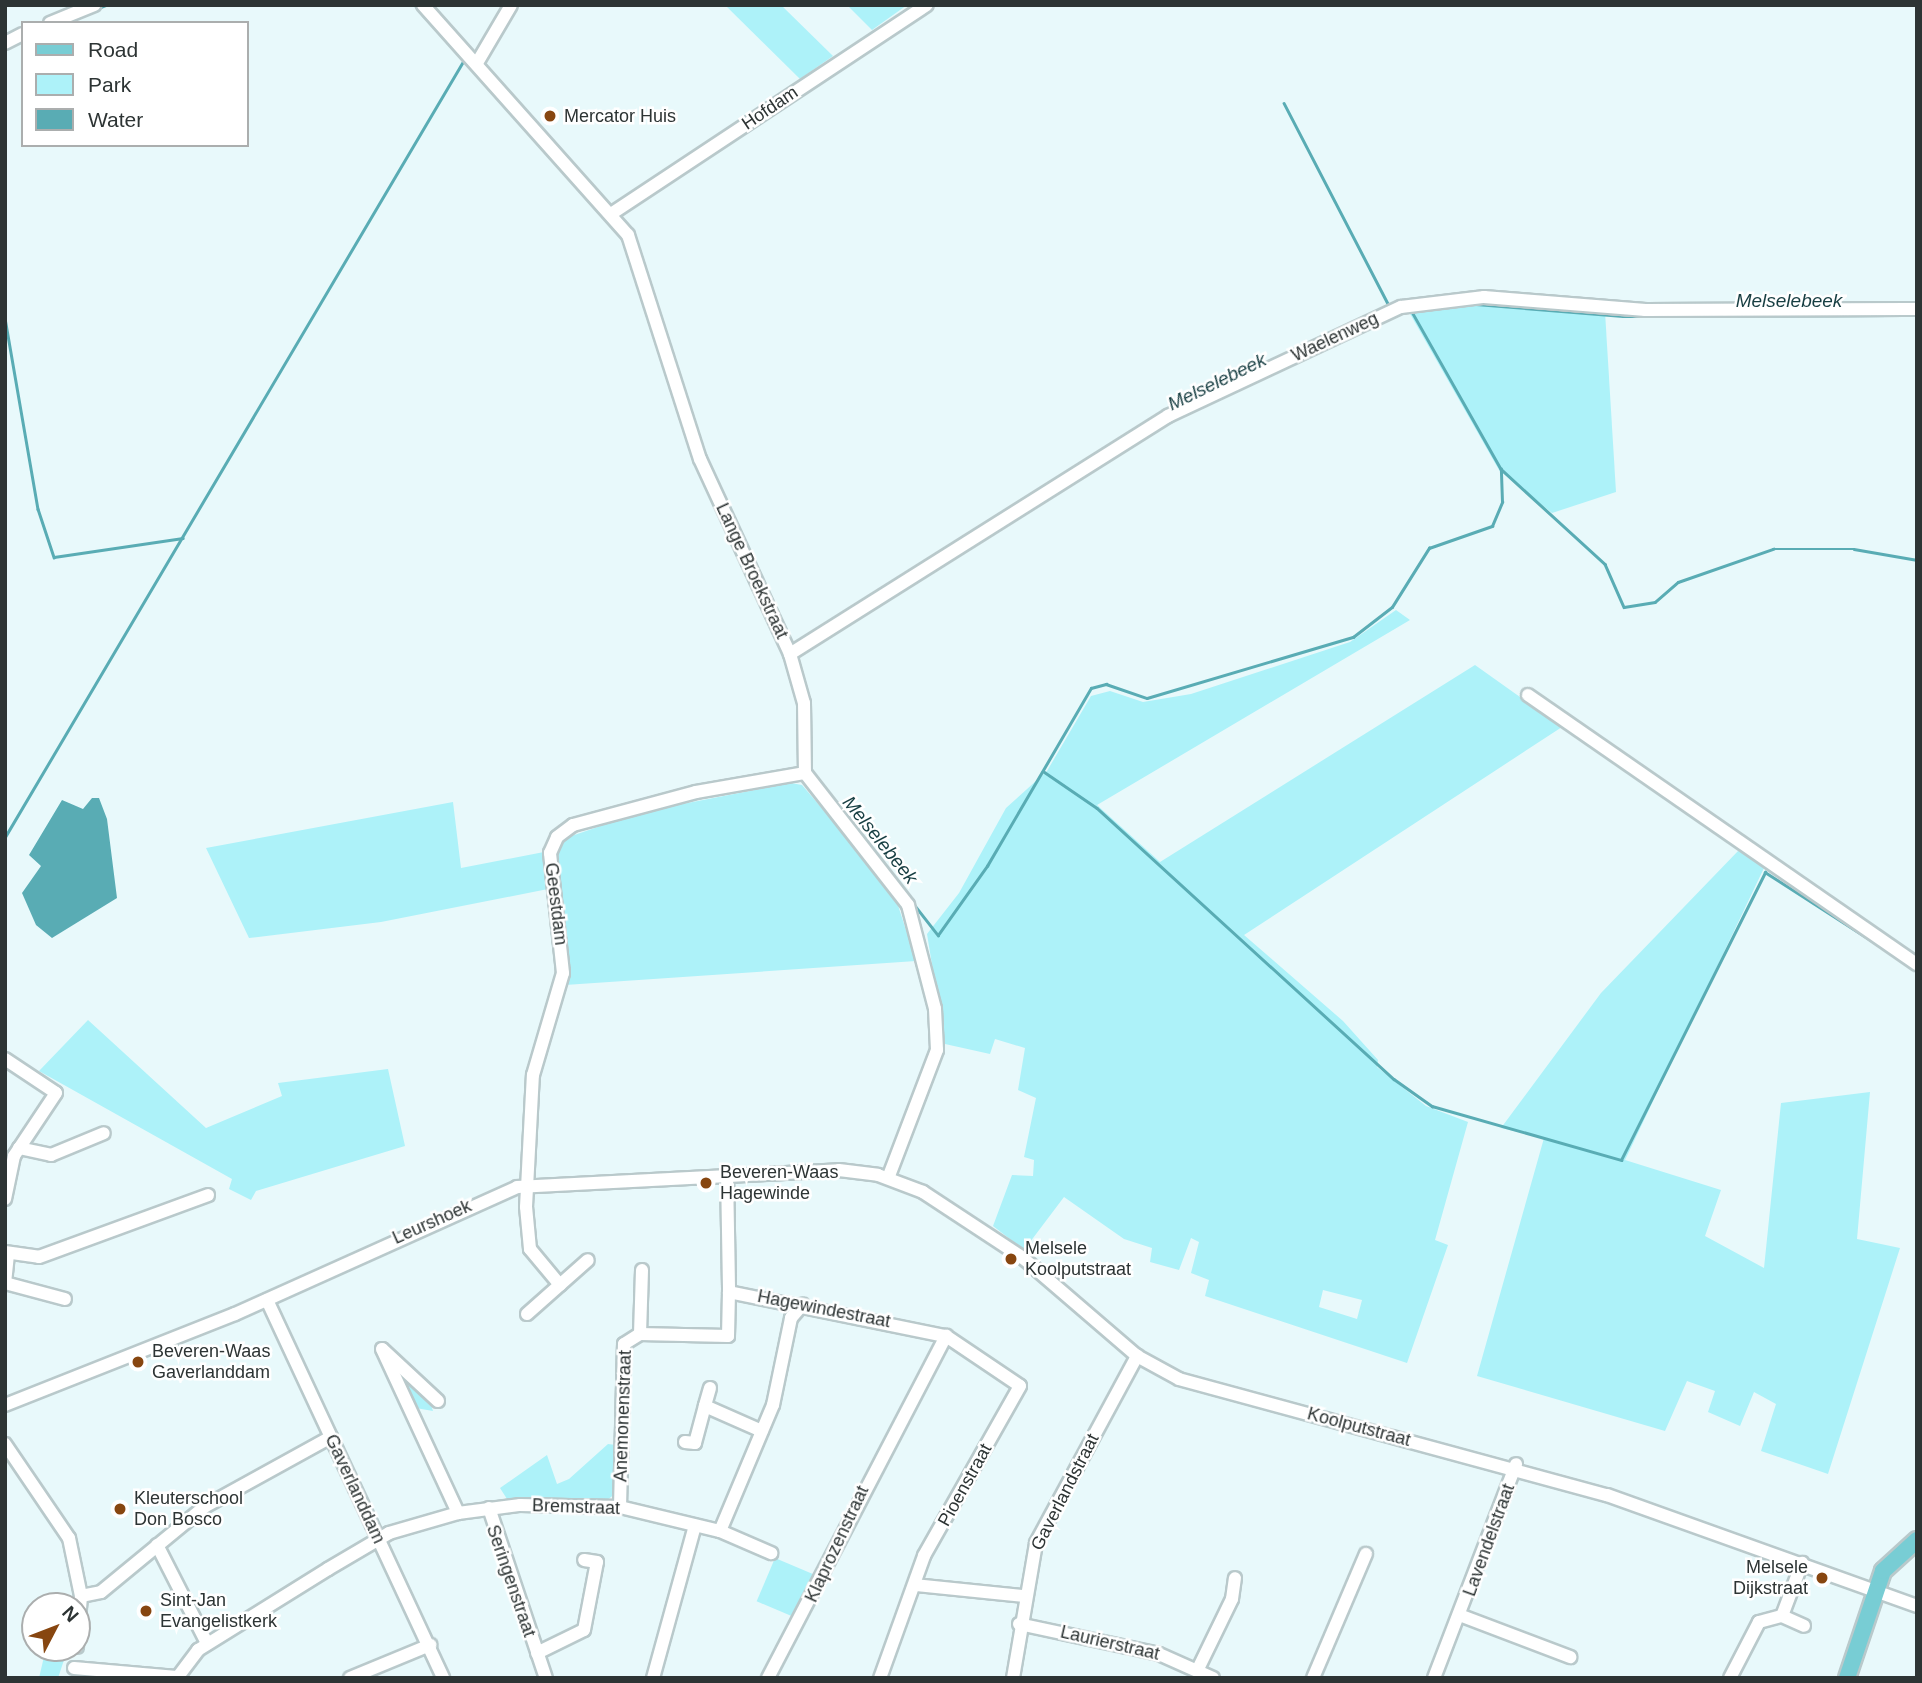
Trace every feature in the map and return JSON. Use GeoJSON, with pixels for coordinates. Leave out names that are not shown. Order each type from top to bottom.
{"type":"FeatureCollection","features":[{"type":"Feature","properties":{"kind":"main road"},"geometry":{"type":"LineString","coordinates":[[1847,1678],[1875,1590],[1890,1560],[1917,1540]]}},
{"type":"Feature","properties":{"kind":"street"},"geometry":{"type":"LineString","coordinates":[[55,21],[94,5]]}},
{"type":"Feature","properties":{"kind":"street","name":"Lange Broekstraat"},"geometry":{"type":"LineString","coordinates":[[423,5],[614,212],[628,235],[700,458],[790,654],[804,703],[805,772]]}},
{"type":"Feature","properties":{"kind":"street"},"geometry":{"type":"LineString","coordinates":[[477,62],[511,5]]}},
{"type":"Feature","properties":{"kind":"street","name":"Hofdam"},"geometry":{"type":"LineString","coordinates":[[614,212],[927,5]]}},
{"type":"Feature","properties":{"kind":"street"},"geometry":{"type":"LineString","coordinates":[[5,43],[21,35]]}},
{"type":"Feature","properties":{"kind":"street","name":"Waelenweg"},"geometry":{"type":"LineString","coordinates":[[790,654],[1168,416],[1401,307],[1484,297],[1645,310],[1917,309]]}},
{"type":"Feature","properties":{"kind":"street"},"geometry":{"type":"LineString","coordinates":[[1528,695],[1917,964]]}},
{"type":"Feature","properties":{"kind":"street"},"geometry":{"type":"LineString","coordinates":[[805,772],[904,897],[935,1009],[934,1064],[888,1178]]}},
{"type":"Feature","properties":{"kind":"street","name":"Geestdam"},"geometry":{"type":"LineString","coordinates":[[559,1285],[530,1249],[528,1184],[533,1075],[563,973],[550,853],[557,837],[573,825],[695,792],[805,772]]}},
{"type":"Feature","properties":{"kind":"street"},"geometry":{"type":"LineString","coordinates":[[5,1059],[56,1093],[19,1148],[5,1199]]}},
{"type":"Feature","properties":{"kind":"street"},"geometry":{"type":"LineString","coordinates":[[19,1148],[51,1155],[104,1133]]}},
{"type":"Feature","properties":{"kind":"street","name":"Leurshoek"},"geometry":{"type":"LineString","coordinates":[[5,1405],[267,1300],[432,1221],[528,1184],[839,1170],[888,1178]]}},
{"type":"Feature","properties":{"kind":"street"},"geometry":{"type":"LineString","coordinates":[[727,1173],[729,1292]]}},
{"type":"Feature","properties":{"kind":"street","name":"Koolputstraat"},"geometry":{"type":"LineString","coordinates":[[888,1178],[923,1192],[1000,1242],[1137,1356],[1180,1379],[1515,1466],[1802,1563],[1917,1606]]}},
{"type":"Feature","properties":{"kind":"street"},"geometry":{"type":"LineString","coordinates":[[65,1299],[5,1283],[6,1253],[39,1257],[208,1195]]}},
{"type":"Feature","properties":{"kind":"street"},"geometry":{"type":"LineString","coordinates":[[527,1314],[588,1260]]}},
{"type":"Feature","properties":{"kind":"street","name":"Anemonenstraat"},"geometry":{"type":"LineString","coordinates":[[640,1334],[642,1270]]}},
{"type":"Feature","properties":{"kind":"street","name":"Hagewindestraat"},"geometry":{"type":"LineString","coordinates":[[729,1292],[803,1304],[946,1336],[1020,1387]]}},
{"type":"Feature","properties":{"kind":"street","name":"Anemonenstraat"},"geometry":{"type":"LineString","coordinates":[[620,1507],[623,1350],[640,1334],[729,1336],[729,1292]]}},
{"type":"Feature","properties":{"kind":"street","name":"Gaverlanddam"},"geometry":{"type":"LineString","coordinates":[[267,1300],[430,1645],[443,1678]]}},
{"type":"Feature","properties":{"kind":"street"},"geometry":{"type":"LineString","coordinates":[[720,1531],[762,1431],[791,1318],[803,1304]]}},
{"type":"Feature","properties":{"kind":"street","name":"Klaprozenstraat"},"geometry":{"type":"LineString","coordinates":[[768,1678],[946,1336]]}},
{"type":"Feature","properties":{"kind":"street"},"geometry":{"type":"LineString","coordinates":[[438,1401],[382,1349],[458,1513]]}},
{"type":"Feature","properties":{"kind":"street","name":"Gaverlandstraat"},"geometry":{"type":"LineString","coordinates":[[1013,1678],[1023,1596],[1036,1543],[1137,1356]]}},
{"type":"Feature","properties":{"kind":"street","name":"Pioenstraat"},"geometry":{"type":"LineString","coordinates":[[880,1678],[924,1556],[1020,1387]]}},
{"type":"Feature","properties":{"kind":"street"},"geometry":{"type":"LineString","coordinates":[[685,1441],[695,1443],[710,1388]]}},
{"type":"Feature","properties":{"kind":"street"},"geometry":{"type":"LineString","coordinates":[[705,1406],[762,1431]]}},
{"type":"Feature","properties":{"kind":"street"},"geometry":{"type":"LineString","coordinates":[[91,1594],[101,1592],[204,1507],[331,1437]]}},
{"type":"Feature","properties":{"kind":"street"},"geometry":{"type":"LineString","coordinates":[[5,1444],[48,1505],[80,1592]]}},
{"type":"Feature","properties":{"kind":"street","name":"Lavendelstraat"},"geometry":{"type":"LineString","coordinates":[[1434,1678],[1462,1616],[1515,1466]]}},
{"type":"Feature","properties":{"kind":"street","name":"Bremstraat"},"geometry":{"type":"LineString","coordinates":[[177,1677],[207,1643],[380,1539],[458,1513],[489,1508],[620,1507],[720,1531],[771,1553]]}},
{"type":"Feature","properties":{"kind":"street","name":"Seringenstraat"},"geometry":{"type":"LineString","coordinates":[[489,1508],[546,1678]]}},
{"type":"Feature","properties":{"kind":"street"},"geometry":{"type":"LineString","coordinates":[[653,1678],[695,1527]]}},
{"type":"Feature","properties":{"kind":"street"},"geometry":{"type":"LineString","coordinates":[[157,1545],[207,1643]]}},
{"type":"Feature","properties":{"kind":"street"},"geometry":{"type":"LineString","coordinates":[[1313,1678],[1366,1554]]}},
{"type":"Feature","properties":{"kind":"street","name":"Seringenstraat"},"geometry":{"type":"LineString","coordinates":[[537,1653],[584,1630],[593,1559]]}},
{"type":"Feature","properties":{"kind":"street"},"geometry":{"type":"LineString","coordinates":[[1782,1616],[1802,1563]]}},
{"type":"Feature","properties":{"kind":"street"},"geometry":{"type":"LineString","coordinates":[[1198,1669],[1232,1599],[1235,1578]]}},
{"type":"Feature","properties":{"kind":"street"},"geometry":{"type":"LineString","coordinates":[[915,1585],[1023,1596]]}},
{"type":"Feature","properties":{"kind":"street","name":"Lavendelstraat"},"geometry":{"type":"LineString","coordinates":[[1462,1616],[1570,1657]]}},
{"type":"Feature","properties":{"kind":"street"},"geometry":{"type":"LineString","coordinates":[[1730,1678],[1759,1622],[1782,1616],[1804,1626]]}},
{"type":"Feature","properties":{"kind":"street","name":"Laurierstraat"},"geometry":{"type":"LineString","coordinates":[[1019,1624],[1159,1654],[1198,1669],[1213,1678]]}},
{"type":"Feature","properties":{"kind":"street"},"geometry":{"type":"LineString","coordinates":[[350,1678],[430,1645]]}},
{"type":"Feature","properties":{"kind":"street"},"geometry":{"type":"LineString","coordinates":[[72,1673],[177,1677]]}},
{"type":"Feature","properties":{"kind":"green space"},"geometry":{"type":"Polygon","coordinates":[[[725,5],[781,5],[833,56],[800,79],[725,5]]]}},
{"type":"Feature","properties":{"kind":"green space"},"geometry":{"type":"Polygon","coordinates":[[[847,5],[907,5],[872,30],[847,5]]]}},
{"type":"Feature","properties":{"kind":"green space"},"geometry":{"type":"Polygon","coordinates":[[[1472,301],[1605,312],[1616,492],[1552,513],[1499,470],[1409,312],[1472,301]]]}},
{"type":"Feature","properties":{"kind":"green space"},"geometry":{"type":"Polygon","coordinates":[[[1396,610],[1410,620],[1097,805],[1160,862],[1475,665],[1562,727],[1244,935],[1343,1021],[1378,1060],[1377,1067],[1426,1106],[1468,1122],[1435,1240],[1448,1245],[1407,1363],[1205,1296],[1209,1280],[1191,1273],[1199,1242],[1191,1238],[1179,1270],[1150,1262],[1152,1248],[1124,1239],[1064,1197],[1024,1250],[993,1226],[1012,1175],[1033,1176],[1034,1160],[1024,1157],[1036,1098],[1018,1090],[1025,1048],[995,1039],[990,1054],[945,1044],[927,934],[959,893],[1006,808],[1047,771],[1091,696],[1110,691],[1143,702],[1191,694],[1350,642],[1396,610]],[[1323,1290],[1319,1307],[1357,1319],[1362,1300],[1323,1290]]]}},
{"type":"Feature","properties":{"kind":"green space"},"geometry":{"type":"Polygon","coordinates":[[[791,783],[802,785],[894,893],[916,961],[565,985],[567,933],[556,856],[560,840],[641,812],[791,783]]]}},
{"type":"Feature","properties":{"kind":"green space"},"geometry":{"type":"Polygon","coordinates":[[[453,802],[461,868],[544,852],[548,889],[381,922],[249,938],[206,848],[453,802]]]}},
{"type":"Feature","properties":{"kind":"green space"},"geometry":{"type":"Polygon","coordinates":[[[1739,850],[1764,868],[1625,1160],[1721,1190],[1705,1236],[1764,1268],[1781,1103],[1870,1092],[1857,1239],[1900,1248],[1828,1474],[1761,1451],[1776,1404],[1754,1392],[1740,1426],[1708,1412],[1715,1391],[1687,1381],[1665,1431],[1477,1376],[1544,1138],[1501,1128],[1601,993],[1739,850]]]}},
{"type":"Feature","properties":{"kind":"green space"},"geometry":{"type":"Polygon","coordinates":[[[88,1020],[206,1128],[282,1096],[278,1083],[388,1069],[405,1146],[256,1191],[251,1200],[229,1189],[232,1179],[39,1071],[88,1020]]]}},
{"type":"Feature","properties":{"kind":"green space"},"geometry":{"type":"Polygon","coordinates":[[[404,1372],[427,1393],[433,1411],[410,1407],[399,1377],[404,1372]]]}},
{"type":"Feature","properties":{"kind":"green space"},"geometry":{"type":"Polygon","coordinates":[[[608,1444],[616,1445],[616,1493],[606,1501],[507,1499],[500,1488],[547,1455],[557,1484],[569,1479],[608,1444]]]}},
{"type":"Feature","properties":{"kind":"green space"},"geometry":{"type":"Polygon","coordinates":[[[775,1558],[815,1575],[796,1618],[757,1601],[775,1558]]]}},
{"type":"Feature","properties":{"kind":"green space"},"geometry":{"type":"Polygon","coordinates":[[[43,1662],[63,1662],[58,1678],[39,1678],[43,1662]]]}},
{"type":"Feature","properties":{"kind":"water"},"geometry":{"type":"Polygon","coordinates":[[[92,798],[99,798],[107,819],[117,898],[52,938],[36,925],[22,893],[41,866],[29,855],[62,800],[83,809],[92,798]]]}},
{"type":"Feature","properties":{"kind":"waterway"},"geometry":{"type":"LineString","coordinates":[[98,8],[106,5]]}},
{"type":"Feature","properties":{"kind":"waterway"},"geometry":{"type":"LineString","coordinates":[[415,5],[424,16]]}},
{"type":"Feature","properties":{"kind":"waterway"},"geometry":{"type":"LineString","coordinates":[[5,837],[464,60]]}},
{"type":"Feature","properties":{"kind":"waterway"},"geometry":{"type":"LineString","coordinates":[[1284,103],[1388,304]]}},
{"type":"Feature","properties":{"kind":"waterway","name":"Melselebeek"},"geometry":{"type":"LineString","coordinates":[[1476,304],[1623,316],[1889,315]]}},
{"type":"Feature","properties":{"kind":"waterway","name":"Melselebeek"},"geometry":{"type":"LineString","coordinates":[[1411,310],[1501,469],[1605,564],[1624,607],[1655,602],[1678,582],[1773,549],[1854,549],[1917,560]]}},
{"type":"Feature","properties":{"kind":"waterway"},"geometry":{"type":"LineString","coordinates":[[5,318],[38,509],[54,557],[183,538]]}},
{"type":"Feature","properties":{"kind":"waterway","name":"Melselebeek"},"geometry":{"type":"LineString","coordinates":[[913,903],[938,935],[987,866],[1091,688],[1106,684],[1147,698],[1353,637],[1392,607],[1429,548],[1492,526],[1502,502],[1501,469]]}},
{"type":"Feature","properties":{"kind":"waterway","name":"Melselebeek"},"geometry":{"type":"LineString","coordinates":[[809,701],[811,757]]}},
{"type":"Feature","properties":{"kind":"waterway"},"geometry":{"type":"LineString","coordinates":[[1043,771],[1097,808],[1394,1079],[1432,1106],[1621,1160],[1765,872],[1894,955]]}},
{"type":"Feature","properties":{"kind":"place","name":"Mercator Huis"},"geometry":{"type":"Point","coordinates":[550,116]}},
{"type":"Feature","properties":{"kind":"place","name":"Beveren-Waas Hagewinde"},"geometry":{"type":"Point","coordinates":[706,1183]}},
{"type":"Feature","properties":{"kind":"place","name":"Melsele Koolputstraat"},"geometry":{"type":"Point","coordinates":[1011,1259]}},
{"type":"Feature","properties":{"kind":"place","name":"Beveren-Waas Gaverlanddam"},"geometry":{"type":"Point","coordinates":[138,1362]}},
{"type":"Feature","properties":{"kind":"place","name":"Kleuterschool Don Bosco"},"geometry":{"type":"Point","coordinates":[120,1509]}},
{"type":"Feature","properties":{"kind":"place","name":"Melsele Dijkstraat"},"geometry":{"type":"Point","coordinates":[1822,1578]}},
{"type":"Feature","properties":{"kind":"place","name":"Sint-Jan Evangelistkerk"},"geometry":{"type":"Point","coordinates":[146,1611]}}]}
